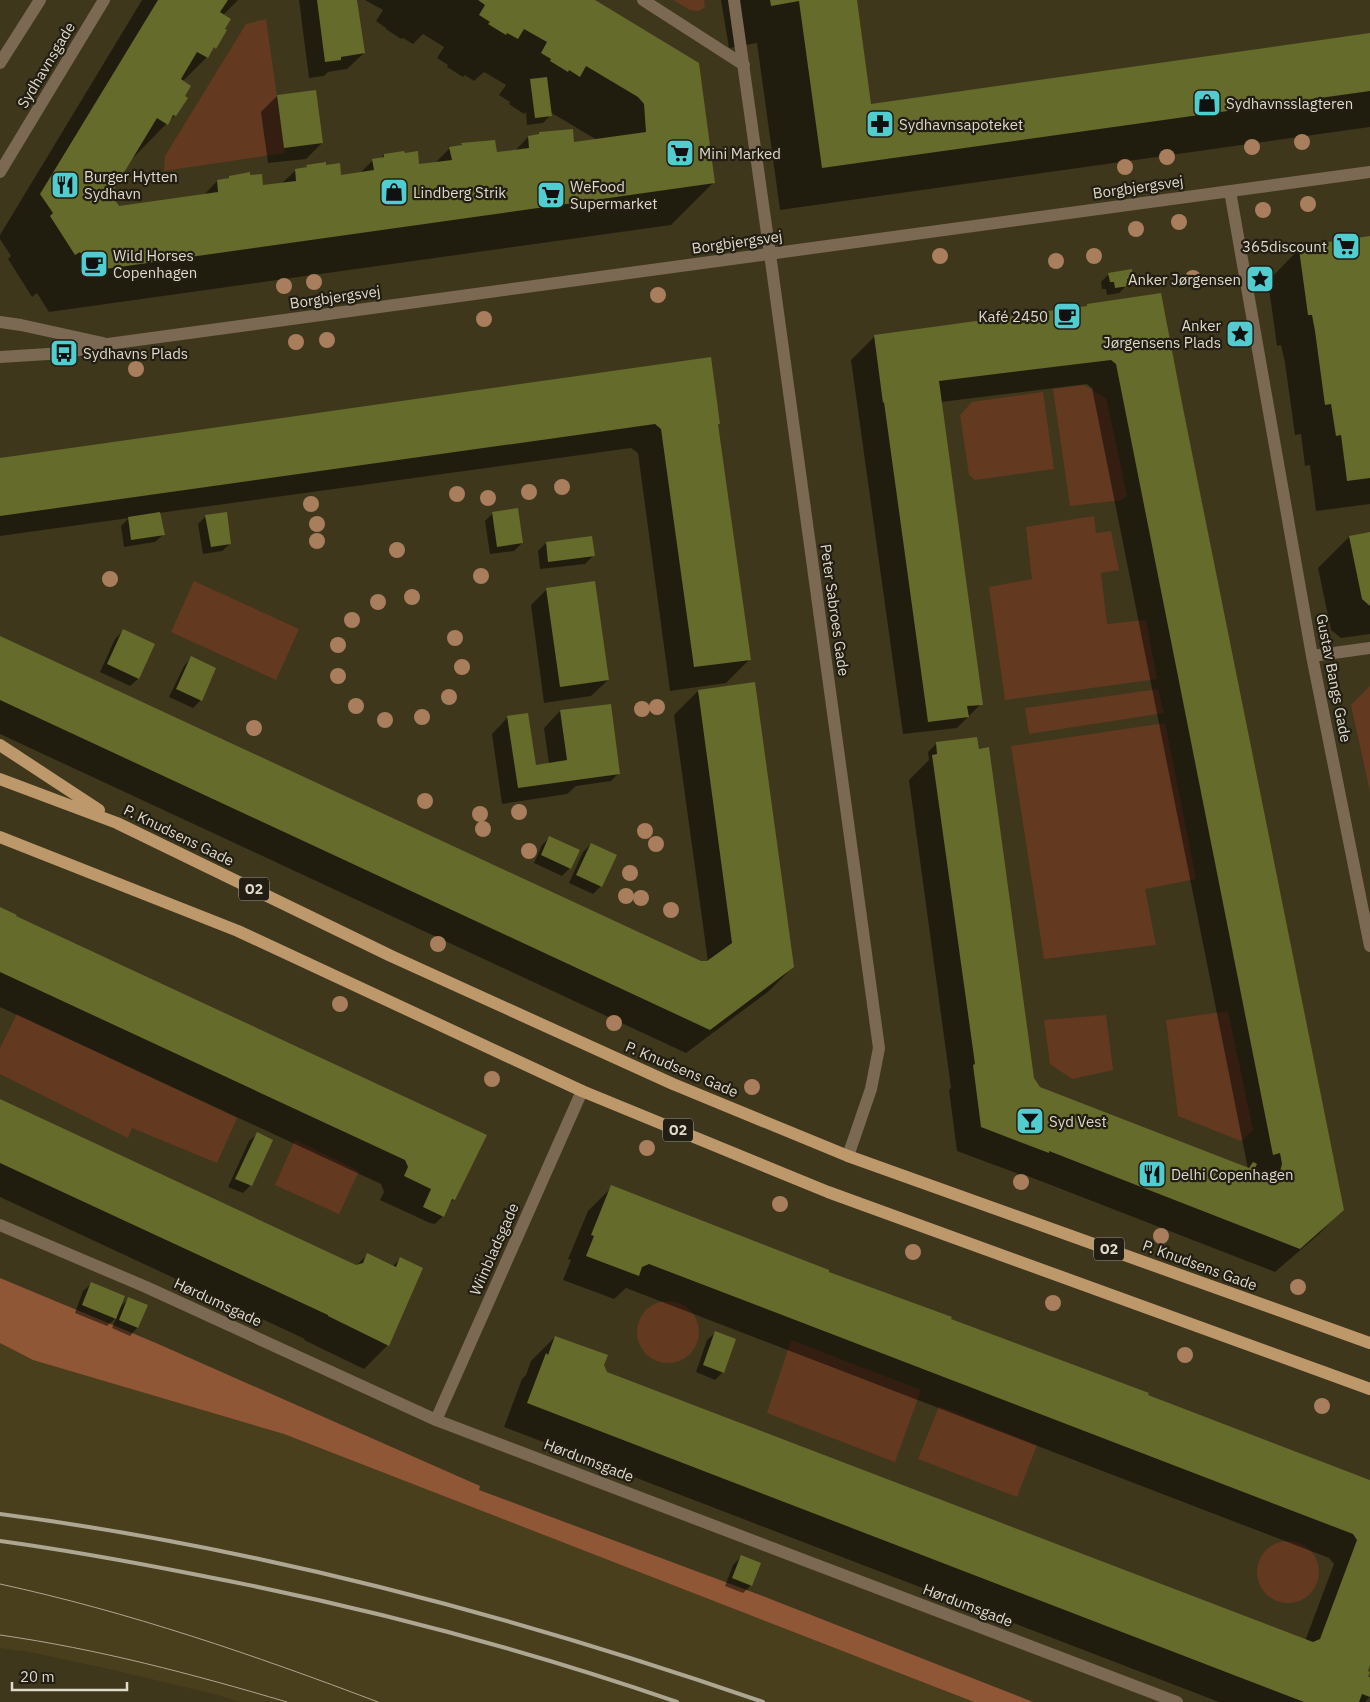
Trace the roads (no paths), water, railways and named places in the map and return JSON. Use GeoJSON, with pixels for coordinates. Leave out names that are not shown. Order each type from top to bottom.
{"type":"FeatureCollection","features":[{"type":"Feature","properties":{"kind":"main road"},"geometry":{"type":"LineString","coordinates":[[0,745],[117,823]]}},
{"type":"Feature","properties":{"kind":"main road","name":"P. Knudsens Gade"},"geometry":{"type":"LineString","coordinates":[[0,779],[117,823],[410,964],[674,1084],[848,1156],[1370,1343]]}},
{"type":"Feature","properties":{"kind":"main road","name":"O2"},"geometry":{"type":"LineString","coordinates":[[0,837],[238,931],[582,1091],[828,1192],[1370,1389]]}},
{"type":"Feature","properties":{"kind":"street"},"geometry":{"type":"LineString","coordinates":[[1,61],[40,0]]}},
{"type":"Feature","properties":{"kind":"street","name":"Sydhavnsgade"},"geometry":{"type":"LineString","coordinates":[[0,172],[104,0]]}},
{"type":"Feature","properties":{"kind":"street"},"geometry":{"type":"LineString","coordinates":[[643,0],[744,64]]}},
{"type":"Feature","properties":{"kind":"street","name":"Peter Sabroes Gade"},"geometry":{"type":"LineString","coordinates":[[734,0],[878,1048],[870,1089],[848,1156]]}},
{"type":"Feature","properties":{"kind":"street","name":"Borgbjergsvej"},"geometry":{"type":"LineString","coordinates":[[0,358],[64,354],[108,344],[1370,172]]}},
{"type":"Feature","properties":{"kind":"street","name":"Gustav Bangs Gade"},"geometry":{"type":"LineString","coordinates":[[1230,191],[1312,656],[1370,946]]}},
{"type":"Feature","properties":{"kind":"street","name":"Borgbjergsvej"},"geometry":{"type":"LineString","coordinates":[[0,322],[108,344]]}},
{"type":"Feature","properties":{"kind":"street"},"geometry":{"type":"LineString","coordinates":[[1312,656],[1370,648]]}},
{"type":"Feature","properties":{"kind":"street","name":"Wiinbladsgade"},"geometry":{"type":"LineString","coordinates":[[436,1420],[582,1091]]}},
{"type":"Feature","properties":{"kind":"street","name":"Hørdumsgade"},"geometry":{"type":"LineString","coordinates":[[0,1225],[146,1287],[436,1420],[1177,1702]]}},
{"type":"Feature","properties":{"kind":"tram line"},"geometry":{"type":"LineString","coordinates":[[0,1584],[144,1621],[238,1651],[378,1702]]}},
{"type":"Feature","properties":{"kind":"tram line"},"geometry":{"type":"LineString","coordinates":[[0,1635],[73,1647],[145,1663],[287,1702]]}},
{"type":"Feature","properties":{"kind":"railway"},"geometry":{"type":"LineString","coordinates":[[0,1514],[98,1528],[194,1546],[386,1588],[576,1641],[763,1702]]}},
{"type":"Feature","properties":{"kind":"railway"},"geometry":{"type":"LineString","coordinates":[[0,1541],[173,1570],[319,1600],[500,1646],[677,1702]]}},
{"type":"Feature","properties":{"kind":"place","name":"Sydhavnsslagteren"},"geometry":{"type":"Point","coordinates":[1207,103]}},
{"type":"Feature","properties":{"kind":"place","name":"Sydhavnsapoteket"},"geometry":{"type":"Point","coordinates":[880,124]}},
{"type":"Feature","properties":{"kind":"place","name":"Mini Marked"},"geometry":{"type":"Point","coordinates":[680,153]}},
{"type":"Feature","properties":{"kind":"place","name":"Burger Hytten Sydhavn"},"geometry":{"type":"Point","coordinates":[65,185]}},
{"type":"Feature","properties":{"kind":"place","name":"Lindberg Strik"},"geometry":{"type":"Point","coordinates":[394,192]}},
{"type":"Feature","properties":{"kind":"place","name":"WeFood Supermarket"},"geometry":{"type":"Point","coordinates":[551,195]}},
{"type":"Feature","properties":{"kind":"place","name":"365discount"},"geometry":{"type":"Point","coordinates":[1346,246]}},
{"type":"Feature","properties":{"kind":"place","name":"Wild Horses Copenhagen"},"geometry":{"type":"Point","coordinates":[94,264]}},
{"type":"Feature","properties":{"kind":"place","name":"Anker Jørgensen"},"geometry":{"type":"Point","coordinates":[1260,279]}},
{"type":"Feature","properties":{"kind":"place","name":"Kafé 2450"},"geometry":{"type":"Point","coordinates":[1067,316]}},
{"type":"Feature","properties":{"kind":"place","name":"Anker Jørgensens Plads"},"geometry":{"type":"Point","coordinates":[1240,334]}},
{"type":"Feature","properties":{"kind":"place","name":"Sydhavns Plads"},"geometry":{"type":"Point","coordinates":[64,353]}},
{"type":"Feature","properties":{"kind":"place","name":"Syd Vest"},"geometry":{"type":"Point","coordinates":[1030,1121]}},
{"type":"Feature","properties":{"kind":"place","name":"Delhi Copenhagen"},"geometry":{"type":"Point","coordinates":[1152,1174]}}]}
